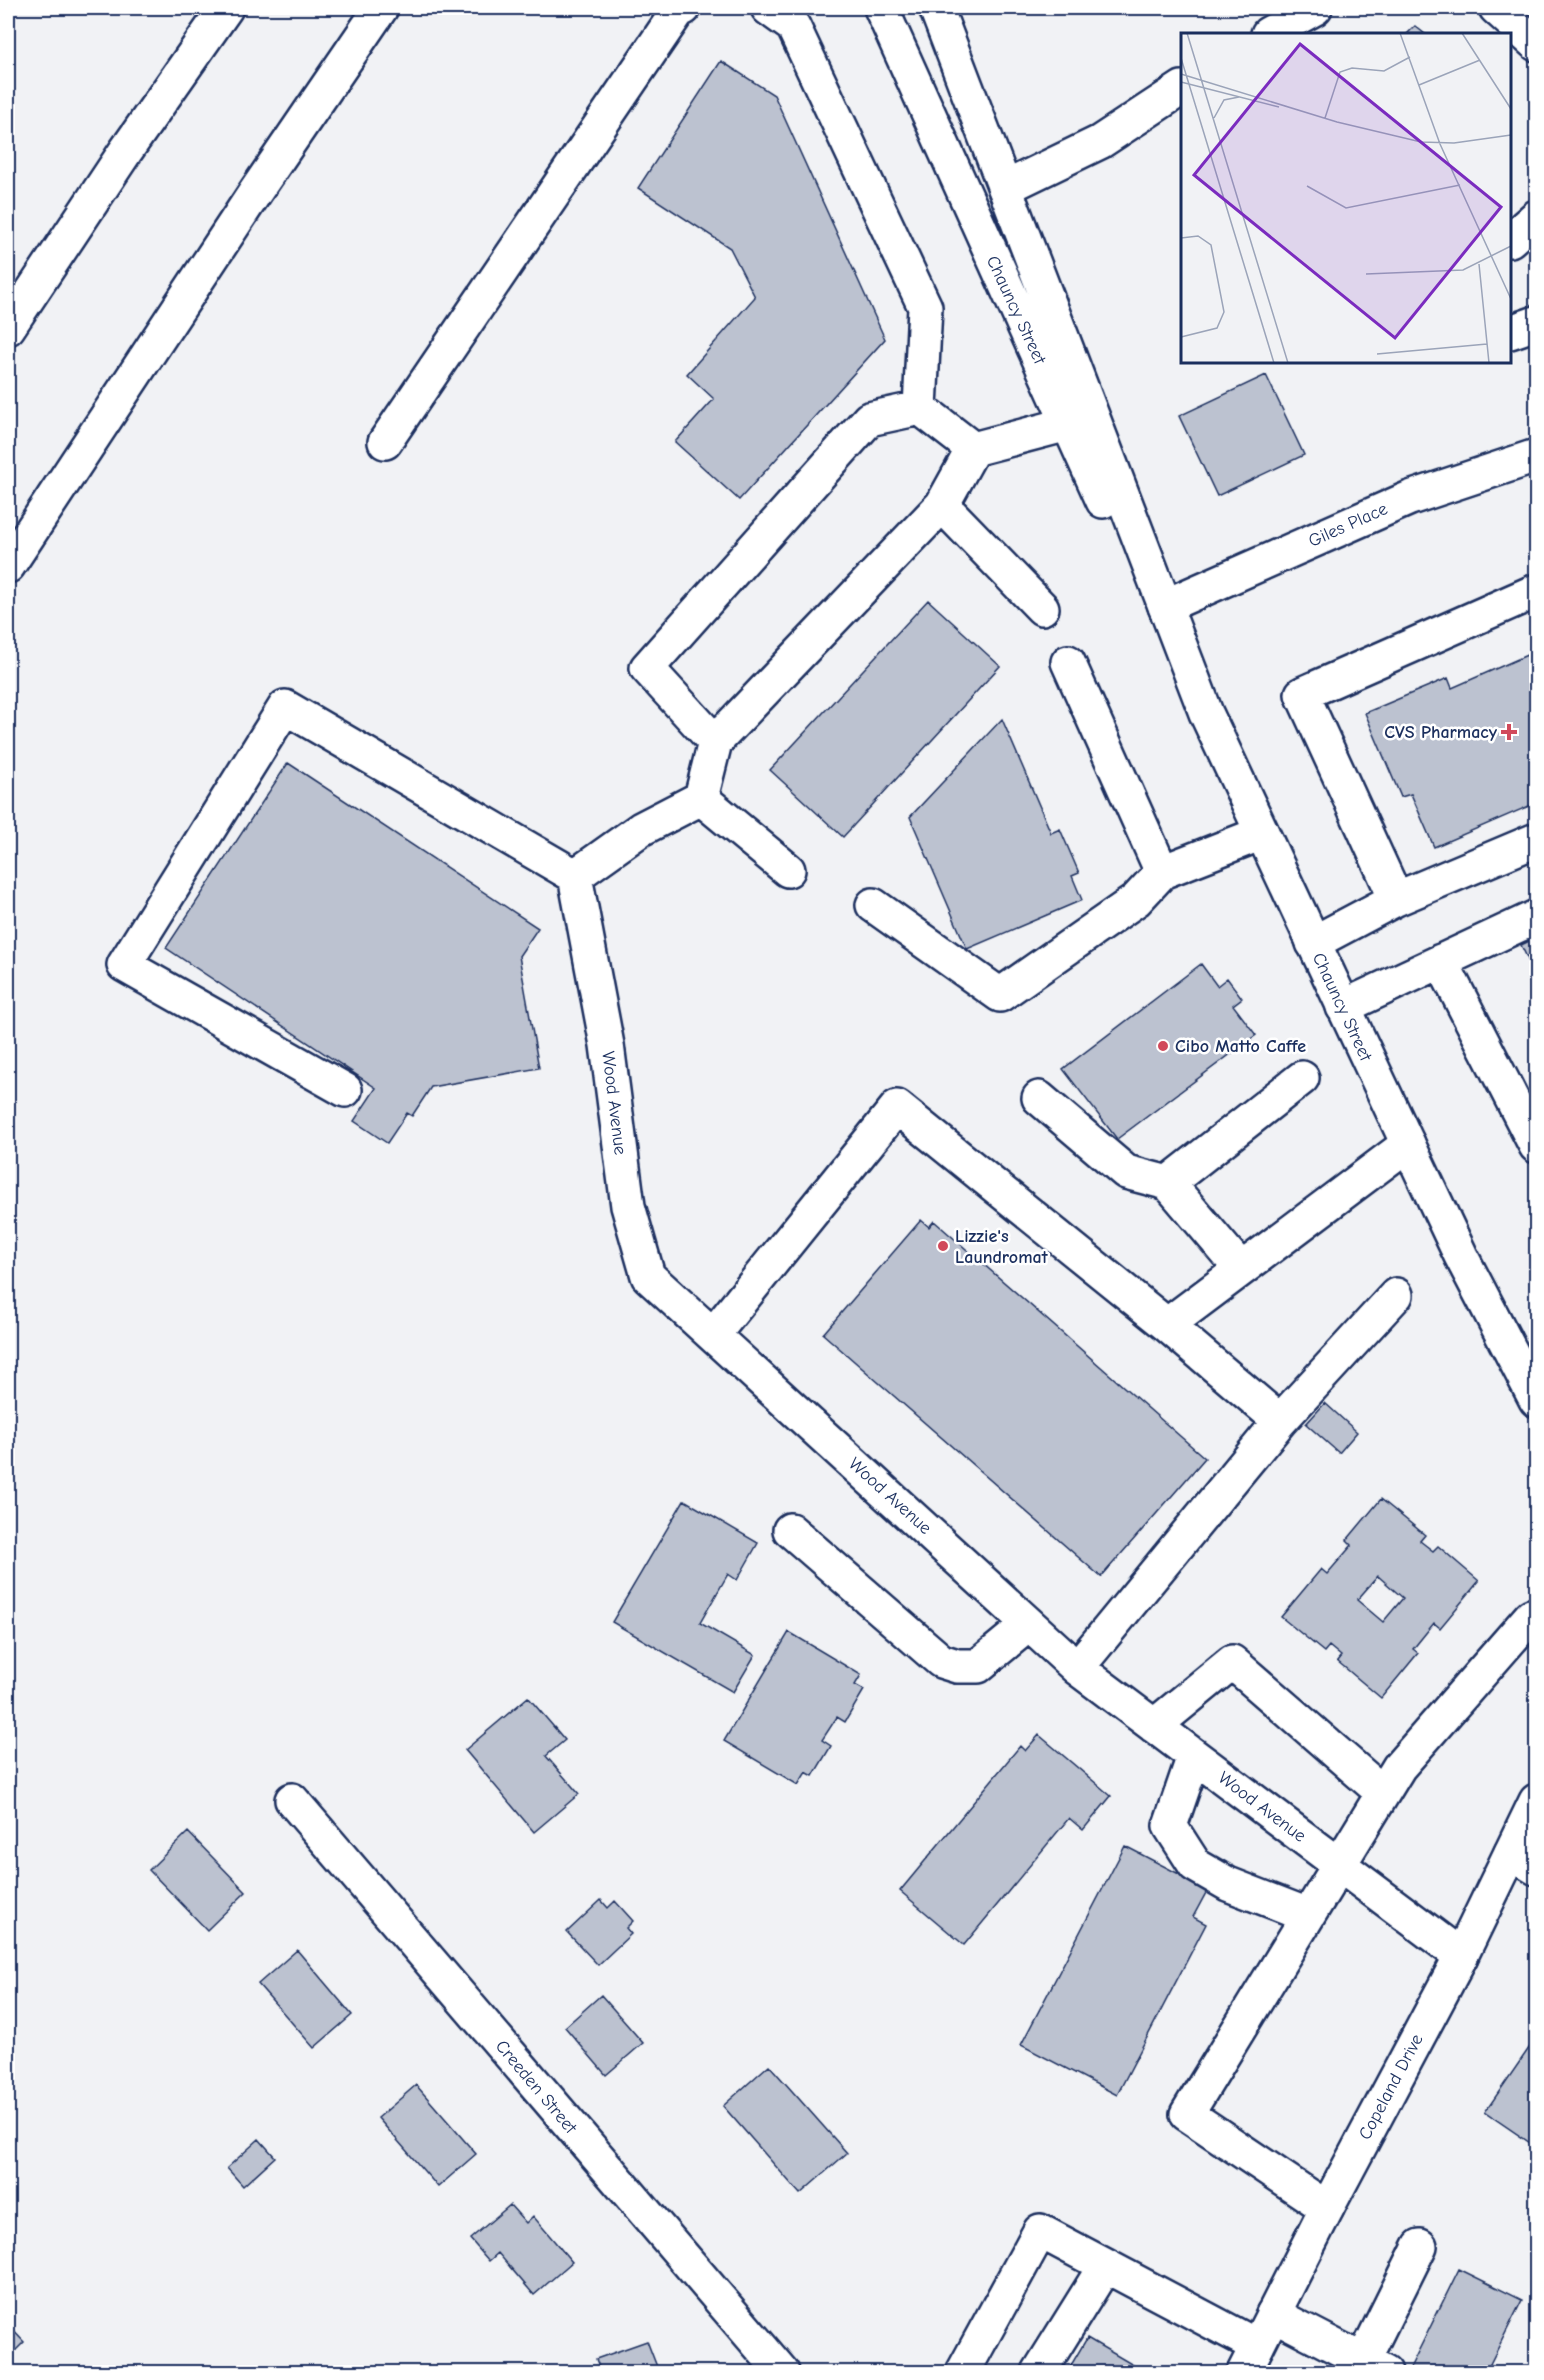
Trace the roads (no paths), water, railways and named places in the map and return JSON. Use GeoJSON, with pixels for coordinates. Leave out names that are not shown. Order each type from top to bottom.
{"type":"FeatureCollection","features":[{"type":"Feature","properties":{"kind":"main road"},"geometry":{"type":"LineString","coordinates":[[8,328],[226,8]]}},
{"type":"Feature","properties":{"kind":"main road"},"geometry":{"type":"LineString","coordinates":[[8,566],[256,191],[381,8]]}},
{"type":"Feature","properties":{"kind":"main road"},"geometry":{"type":"LineString","coordinates":[[385,442],[671,21],[684,8]]}},
{"type":"Feature","properties":{"kind":"main road"},"geometry":{"type":"LineString","coordinates":[[768,8],[793,26],[925,307],[920,408]]}},
{"type":"Feature","properties":{"kind":"main road","name":"Chauncy Street"},"geometry":{"type":"LineString","coordinates":[[881,8],[1111,518],[1165,606]]}},
{"type":"Feature","properties":{"kind":"main road","name":"Chauncy Street"},"geometry":{"type":"LineString","coordinates":[[936,8],[1206,712],[1461,1256],[1536,1400]]}},
{"type":"Feature","properties":{"kind":"main road"},"geometry":{"type":"LineString","coordinates":[[1273,23],[1315,8]]}},
{"type":"Feature","properties":{"kind":"main road"},"geometry":{"type":"LineString","coordinates":[[1496,8],[1536,44]]}},
{"type":"Feature","properties":{"kind":"main road"},"geometry":{"type":"LineString","coordinates":[[1005,188],[1100,142],[1181,89]]}},
{"type":"Feature","properties":{"kind":"main road"},"geometry":{"type":"LineString","coordinates":[[1511,238],[1536,218]]}},
{"type":"Feature","properties":{"kind":"main road"},"geometry":{"type":"LineString","coordinates":[[1511,331],[1536,323]]}},
{"type":"Feature","properties":{"kind":"main road"},"geometry":{"type":"LineString","coordinates":[[716,742],[647,668],[869,419],[920,408],[973,449]]}},
{"type":"Feature","properties":{"kind":"main road"},"geometry":{"type":"LineString","coordinates":[[345,1090],[124,965],[285,707],[575,876],[641,829],[701,798],[716,742],[942,505],[973,449],[1068,424]]}},
{"type":"Feature","properties":{"kind":"main road","name":"Giles Place"},"geometry":{"type":"LineString","coordinates":[[1165,606],[1410,498],[1536,456]]}},
{"type":"Feature","properties":{"kind":"main road"},"geometry":{"type":"LineString","coordinates":[[942,505],[1042,608]]}},
{"type":"Feature","properties":{"kind":"main road"},"geometry":{"type":"LineString","coordinates":[[1395,899],[1302,694],[1536,591]]}},
{"type":"Feature","properties":{"kind":"main road"},"geometry":{"type":"LineString","coordinates":[[1068,662],[1162,872]]}},
{"type":"Feature","properties":{"kind":"main road"},"geometry":{"type":"LineString","coordinates":[[701,798],[788,870]]}},
{"type":"Feature","properties":{"kind":"main road"},"geometry":{"type":"LineString","coordinates":[[873,905],[1000,995],[1136,900],[1162,872],[1262,833]]}},
{"type":"Feature","properties":{"kind":"main road"},"geometry":{"type":"LineString","coordinates":[[1313,943],[1395,899],[1536,840]]}},
{"type":"Feature","properties":{"kind":"main road","name":"Wood Avenue"},"geometry":{"type":"LineString","coordinates":[[575,876],[607,1045],[628,1206],[648,1276],[1077,1668],[1461,1956]]}},
{"type":"Feature","properties":{"kind":"main road"},"geometry":{"type":"LineString","coordinates":[[1343,1007],[1536,917]]}},
{"type":"Feature","properties":{"kind":"main road"},"geometry":{"type":"LineString","coordinates":[[1441,961],[1536,1146]]}},
{"type":"Feature","properties":{"kind":"main road"},"geometry":{"type":"LineString","coordinates":[[1168,1183],[1302,1078]]}},
{"type":"Feature","properties":{"kind":"main road"},"geometry":{"type":"LineString","coordinates":[[1039,1098],[1126,1172],[1168,1183],[1241,1269]]}},
{"type":"Feature","properties":{"kind":"main road"},"geometry":{"type":"LineString","coordinates":[[713,1335],[897,1107],[1167,1325],[1280,1421]]}},
{"type":"Feature","properties":{"kind":"main road"},"geometry":{"type":"LineString","coordinates":[[1167,1325],[1408,1144]]}},
{"type":"Feature","properties":{"kind":"main road"},"geometry":{"type":"LineString","coordinates":[[1077,1668],[1280,1421],[1396,1295]]}},
{"type":"Feature","properties":{"kind":"main road"},"geometry":{"type":"LineString","coordinates":[[790,1530],[941,1661],[957,1666],[978,1666],[1029,1624]]}},
{"type":"Feature","properties":{"kind":"main road"},"geometry":{"type":"LineString","coordinates":[[1327,2208],[1187,2114],[1399,1767],[1531,1616]]}},
{"type":"Feature","properties":{"kind":"main road"},"geometry":{"type":"LineString","coordinates":[[1154,1726],[1232,1662],[1383,1793]]}},
{"type":"Feature","properties":{"kind":"main road"},"geometry":{"type":"LineString","coordinates":[[1194,1756],[1170,1826],[1195,1864],[1227,1884],[1308,1915]]}},
{"type":"Feature","properties":{"kind":"main road","name":"Creeden Street"},"geometry":{"type":"LineString","coordinates":[[292,1800],[782,2373]]}},
{"type":"Feature","properties":{"kind":"main road","name":"Copeland Drive"},"geometry":{"type":"LineString","coordinates":[[1251,2359],[1327,2208],[1461,1956],[1524,1861],[1536,1801]]}},
{"type":"Feature","properties":{"kind":"main road"},"geometry":{"type":"LineString","coordinates":[[963,2373],[1040,2231],[1105,2266],[1251,2359]]}},
{"type":"Feature","properties":{"kind":"main road"},"geometry":{"type":"LineString","coordinates":[[1273,2314],[1374,2367],[1420,2246]]}},
{"type":"Feature","properties":{"kind":"main road"},"geometry":{"type":"LineString","coordinates":[[1039,2373],[1105,2266]]}},
{"type":"Feature","properties":{"kind":"place","name":"CVS Pharmacy"},"geometry":{"type":"Point","coordinates":[1509,732]}},
{"type":"Feature","properties":{"kind":"place","name":"Cibo Matto Caffe"},"geometry":{"type":"Point","coordinates":[1163,1046]}},
{"type":"Feature","properties":{"kind":"place","name":"Lizzie's Laundromat"},"geometry":{"type":"Point","coordinates":[943,1246]}}]}
